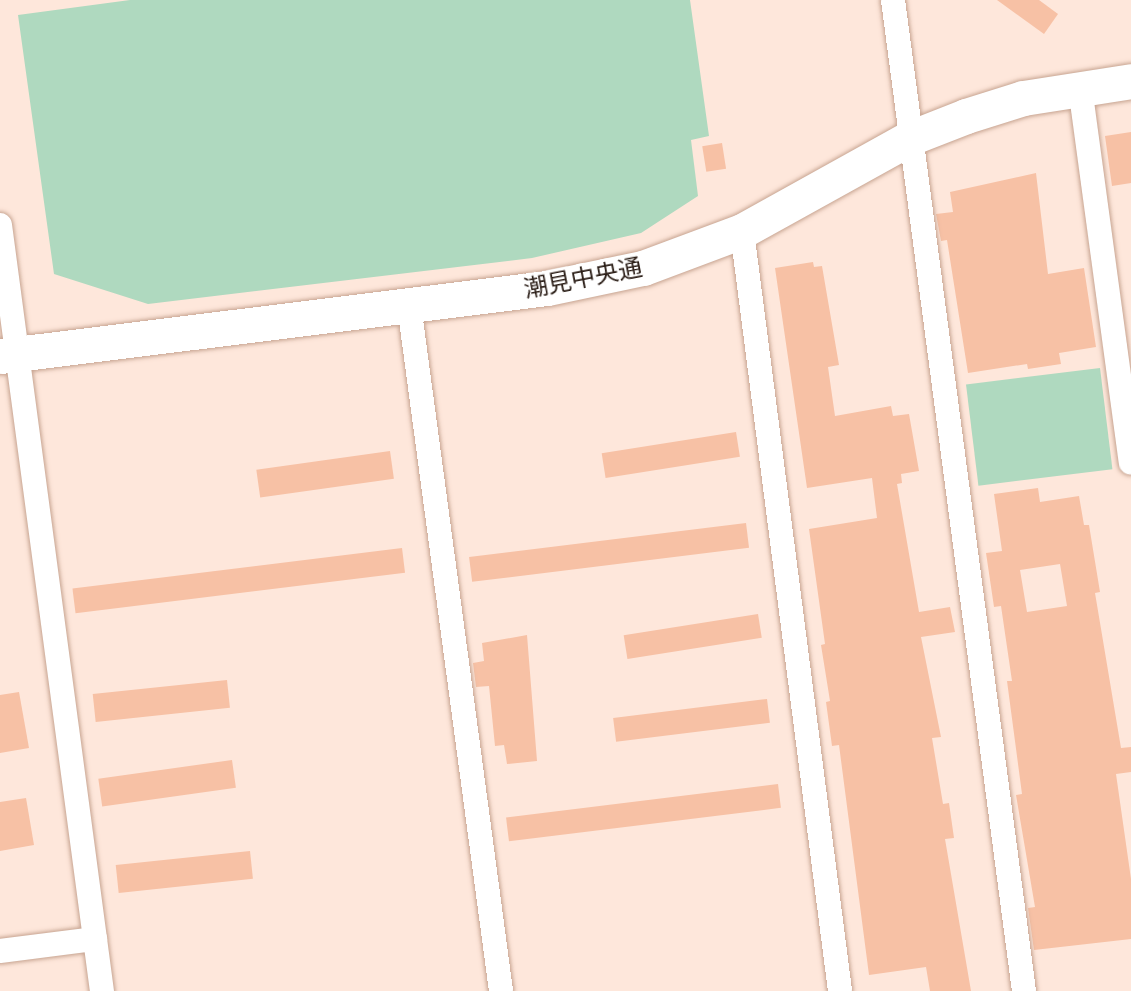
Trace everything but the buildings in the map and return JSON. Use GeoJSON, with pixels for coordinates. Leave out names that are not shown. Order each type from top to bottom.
{"type":"FeatureCollection","features":[{"type":"Feature","properties":{"kind":"street"},"geometry":{"type":"LineString","coordinates":[[893,0],[1024,991]]}},
{"type":"Feature","properties":{"kind":"street","name":"潮見中央通"},"geometry":{"type":"LineString","coordinates":[[9,355],[547,288],[643,268],[742,231],[911,138],[1023,98],[1131,81]]}},
{"type":"Feature","properties":{"kind":"street"},"geometry":{"type":"LineString","coordinates":[[1080,87],[1131,463]]}},
{"type":"Feature","properties":{"kind":"street"},"geometry":{"type":"LineString","coordinates":[[0,225],[9,355],[102,991]]}},
{"type":"Feature","properties":{"kind":"street"},"geometry":{"type":"LineString","coordinates":[[742,231],[840,991]]}},
{"type":"Feature","properties":{"kind":"street"},"geometry":{"type":"LineString","coordinates":[[409,304],[500,991]]}},
{"type":"Feature","properties":{"kind":"street"},"geometry":{"type":"LineString","coordinates":[[0,951],[95,939]]}},
{"type":"Feature","properties":{"kind":"green space"},"geometry":{"type":"Polygon","coordinates":[[[130,0],[690,0],[709,136],[691,140],[698,196],[641,233],[532,258],[148,304],[54,274],[18,15],[130,0]]]}},
{"type":"Feature","properties":{"kind":"green space"},"geometry":{"type":"Polygon","coordinates":[[[1100,368],[1112,469],[978,486],[966,384],[1100,368]]]}}]}
